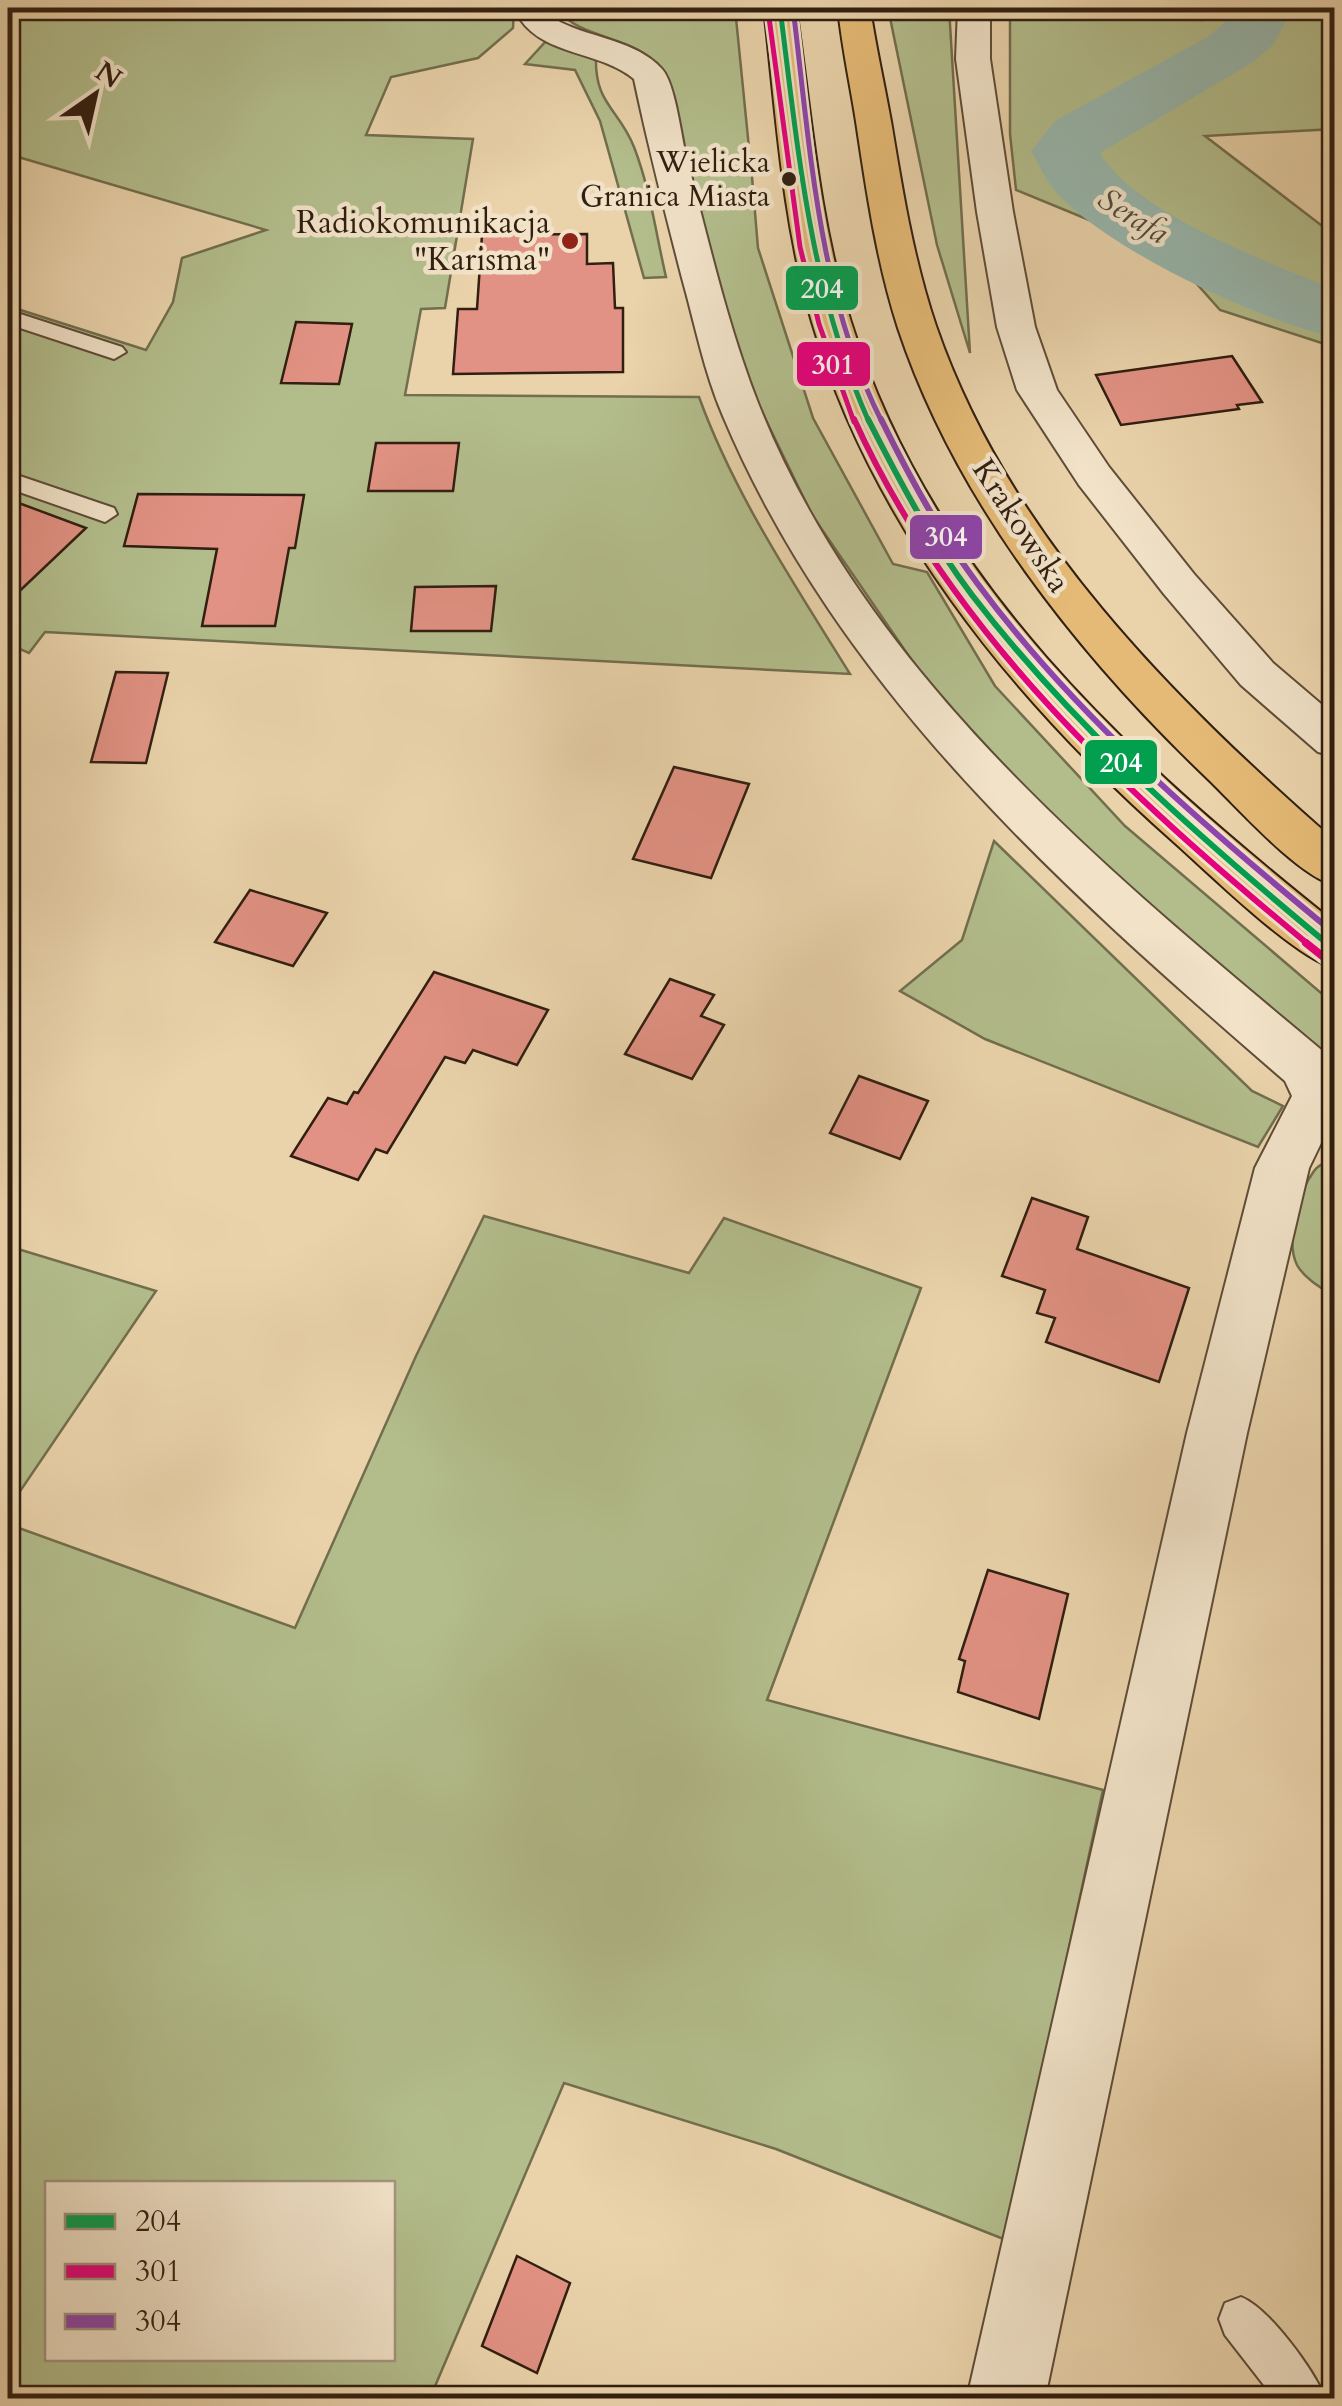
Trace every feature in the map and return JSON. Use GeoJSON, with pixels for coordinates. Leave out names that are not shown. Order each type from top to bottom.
{"type":"FeatureCollection","features":[{"type":"Feature","properties":{"kind":"main road","name":"Krakowska"},"geometry":{"type":"LineString","coordinates":[[780,8],[807,201],[832,323],[871,427],[927,531],[1016,652],[1081,726],[1150,794],[1334,949]]}},
{"type":"Feature","properties":{"kind":"main road","name":"Krakowska"},"geometry":{"type":"LineString","coordinates":[[854,8],[898,258],[926,352],[983,470],[1060,589],[1100,638],[1178,723],[1334,868]]}},
{"type":"Feature","properties":{"kind":"street"},"geometry":{"type":"LineString","coordinates":[[535,8],[536,19],[546,29],[613,51],[639,64],[650,76],[723,362],[739,405],[774,479],[860,624],[898,674],[1014,807],[1149,935],[1306,1068],[1318,1096],[1282,1168],[1216,1433],[1006,2398]]}},
{"type":"Feature","properties":{"kind":"street"},"geometry":{"type":"LineString","coordinates":[[974,8],[973,59],[995,212],[1016,327],[1038,390],[1094,476],[1179,584],[1258,674],[1334,740]]}},
{"type":"Feature","properties":{"kind":"lane"},"geometry":{"type":"LineString","coordinates":[[8,317],[114,352]]}},
{"type":"Feature","properties":{"kind":"lane"},"geometry":{"type":"LineString","coordinates":[[8,480],[105,514]]}},
{"type":"Feature","properties":{"kind":"lane"},"geometry":{"type":"LineString","coordinates":[[1240,2319],[1302,2398]]}},
{"type":"Feature","properties":{"kind":"green space"},"geometry":{"type":"Polygon","coordinates":[[[8,8],[514,8],[513,28],[478,58],[391,77],[366,135],[473,139],[445,308],[421,309],[405,395],[699,397],[748,505],[850,674],[45,632],[29,653],[8,644],[8,306],[146,350],[173,302],[182,258],[266,230],[8,154],[8,8]]]}},
{"type":"Feature","properties":{"kind":"green space"},"geometry":{"type":"Polygon","coordinates":[[[556,8],[735,8],[750,158],[686,157],[671,91],[652,59],[581,27],[556,8]]]}},
{"type":"Feature","properties":{"kind":"green space"},"geometry":{"type":"Polygon","coordinates":[[[888,8],[949,8],[970,353],[937,245],[888,8]]]}},
{"type":"Feature","properties":{"kind":"green space"},"geometry":{"type":"Polygon","coordinates":[[[1222,8],[1334,8],[1334,129],[1205,136],[1334,235],[1334,347],[1220,310],[1180,265],[1116,231],[1016,190],[1010,134],[1010,18],[1204,20],[1222,8]]]}},
{"type":"Feature","properties":{"kind":"green space"},"geometry":{"type":"Polygon","coordinates":[[[548,39],[596,55],[603,96],[628,134],[640,163],[666,277],[644,278],[600,121],[575,70],[525,64],[548,39]]]}},
{"type":"Feature","properties":{"kind":"green space"},"geometry":{"type":"Polygon","coordinates":[[[687,164],[751,165],[758,248],[813,418],[893,564],[927,572],[995,686],[1125,826],[1334,1004],[1334,1064],[1066,833],[939,700],[812,515],[740,367],[687,164]]]}},
{"type":"Feature","properties":{"kind":"green space"},"geometry":{"type":"Polygon","coordinates":[[[994,841],[1252,1091],[1283,1106],[1258,1147],[985,1039],[900,991],[962,940],[994,841]]]}},
{"type":"Feature","properties":{"kind":"green space"},"geometry":{"type":"Polygon","coordinates":[[[1334,1158],[1334,1296],[1300,1270],[1292,1243],[1295,1216],[1308,1180],[1318,1167],[1334,1158]]]}},
{"type":"Feature","properties":{"kind":"green space"},"geometry":{"type":"Polygon","coordinates":[[[484,1216],[689,1273],[724,1218],[921,1288],[767,1700],[1103,1790],[1006,2240],[776,2149],[564,2083],[430,2398],[8,2398],[8,1524],[295,1628],[416,1356],[484,1216]]]}},
{"type":"Feature","properties":{"kind":"green space"},"geometry":{"type":"Polygon","coordinates":[[[8,1246],[156,1291],[8,1509],[8,1246]]]}},
{"type":"Feature","properties":{"kind":"building"},"geometry":{"type":"Polygon","coordinates":[[[587,234],[587,264],[613,263],[615,308],[623,308],[623,372],[453,374],[458,309],[477,309],[482,235],[587,234]]]}},
{"type":"Feature","properties":{"kind":"building"},"geometry":{"type":"Polygon","coordinates":[[[296,322],[352,324],[339,384],[281,383],[296,322]]]}},
{"type":"Feature","properties":{"kind":"building"},"geometry":{"type":"Polygon","coordinates":[[[1232,356],[1262,402],[1237,405],[1239,409],[1121,425],[1096,375],[1232,356]]]}},
{"type":"Feature","properties":{"kind":"building"},"geometry":{"type":"Polygon","coordinates":[[[376,443],[459,443],[453,491],[368,491],[376,443]]]}},
{"type":"Feature","properties":{"kind":"building"},"geometry":{"type":"Polygon","coordinates":[[[138,494],[304,495],[295,548],[289,548],[275,626],[202,626],[217,549],[124,546],[138,494]]]}},
{"type":"Feature","properties":{"kind":"building"},"geometry":{"type":"Polygon","coordinates":[[[8,499],[86,528],[8,602],[8,499]]]}},
{"type":"Feature","properties":{"kind":"building"},"geometry":{"type":"Polygon","coordinates":[[[496,586],[491,631],[411,631],[415,587],[496,586]]]}},
{"type":"Feature","properties":{"kind":"building"},"geometry":{"type":"Polygon","coordinates":[[[116,672],[168,673],[146,763],[91,762],[116,672]]]}},
{"type":"Feature","properties":{"kind":"building"},"geometry":{"type":"Polygon","coordinates":[[[674,767],[749,784],[711,878],[633,859],[674,767]]]}},
{"type":"Feature","properties":{"kind":"building"},"geometry":{"type":"Polygon","coordinates":[[[250,890],[327,913],[293,966],[215,942],[250,890]]]}},
{"type":"Feature","properties":{"kind":"building"},"geometry":{"type":"Polygon","coordinates":[[[434,972],[548,1010],[517,1065],[473,1050],[465,1063],[445,1057],[387,1153],[376,1149],[358,1180],[291,1156],[328,1098],[347,1104],[354,1092],[358,1093],[434,972]]]}},
{"type":"Feature","properties":{"kind":"building"},"geometry":{"type":"Polygon","coordinates":[[[670,979],[714,995],[701,1016],[724,1025],[692,1079],[625,1054],[670,979]]]}},
{"type":"Feature","properties":{"kind":"building"},"geometry":{"type":"Polygon","coordinates":[[[859,1076],[928,1101],[900,1159],[830,1133],[859,1076]]]}},
{"type":"Feature","properties":{"kind":"building"},"geometry":{"type":"Polygon","coordinates":[[[1032,1198],[1088,1217],[1077,1249],[1189,1288],[1159,1382],[1046,1342],[1055,1318],[1037,1313],[1045,1290],[1002,1276],[1032,1198]]]}},
{"type":"Feature","properties":{"kind":"building"},"geometry":{"type":"Polygon","coordinates":[[[988,1570],[1068,1594],[1039,1719],[958,1692],[965,1661],[959,1659],[988,1570]]]}},
{"type":"Feature","properties":{"kind":"building"},"geometry":{"type":"Polygon","coordinates":[[[517,2256],[570,2283],[537,2373],[482,2346],[517,2256]]]}},
{"type":"Feature","properties":{"kind":"waterway","name":"Serafa"},"geometry":{"type":"LineString","coordinates":[[1262,8],[1251,32],[1231,49],[1079,135],[1065,151],[1079,176],[1106,201],[1142,225],[1226,269],[1334,315]]}},
{"type":"Feature","properties":{"kind":"transit line","name":"204"},"geometry":{"type":"LineString","coordinates":[[780,8],[805,206],[831,322],[867,419],[914,509],[970,593],[1034,671],[1104,746],[1255,884],[1334,949]]}},
{"type":"Feature","properties":{"kind":"transit line","name":"304"},"geometry":{"type":"LineString","coordinates":[[793,8],[818,201],[842,314],[875,409],[921,498],[976,582],[1039,660],[1108,734],[1182,804],[1334,933]]}},
{"type":"Feature","properties":{"kind":"transit line","name":"301"},"geometry":{"type":"LineString","coordinates":[[768,10],[787,168],[800,247],[819,324],[855,422],[901,513],[958,599],[1023,679],[1093,754],[1169,825],[1326,959]]}},
{"type":"Feature","properties":{"kind":"place","name":"Wielicka Granica Miasta"},"geometry":{"type":"Point","coordinates":[789,179]}},
{"type":"Feature","properties":{"kind":"place","name":"Radiokomunikacja \"Karisma\""},"geometry":{"type":"Point","coordinates":[570,241]}}]}
